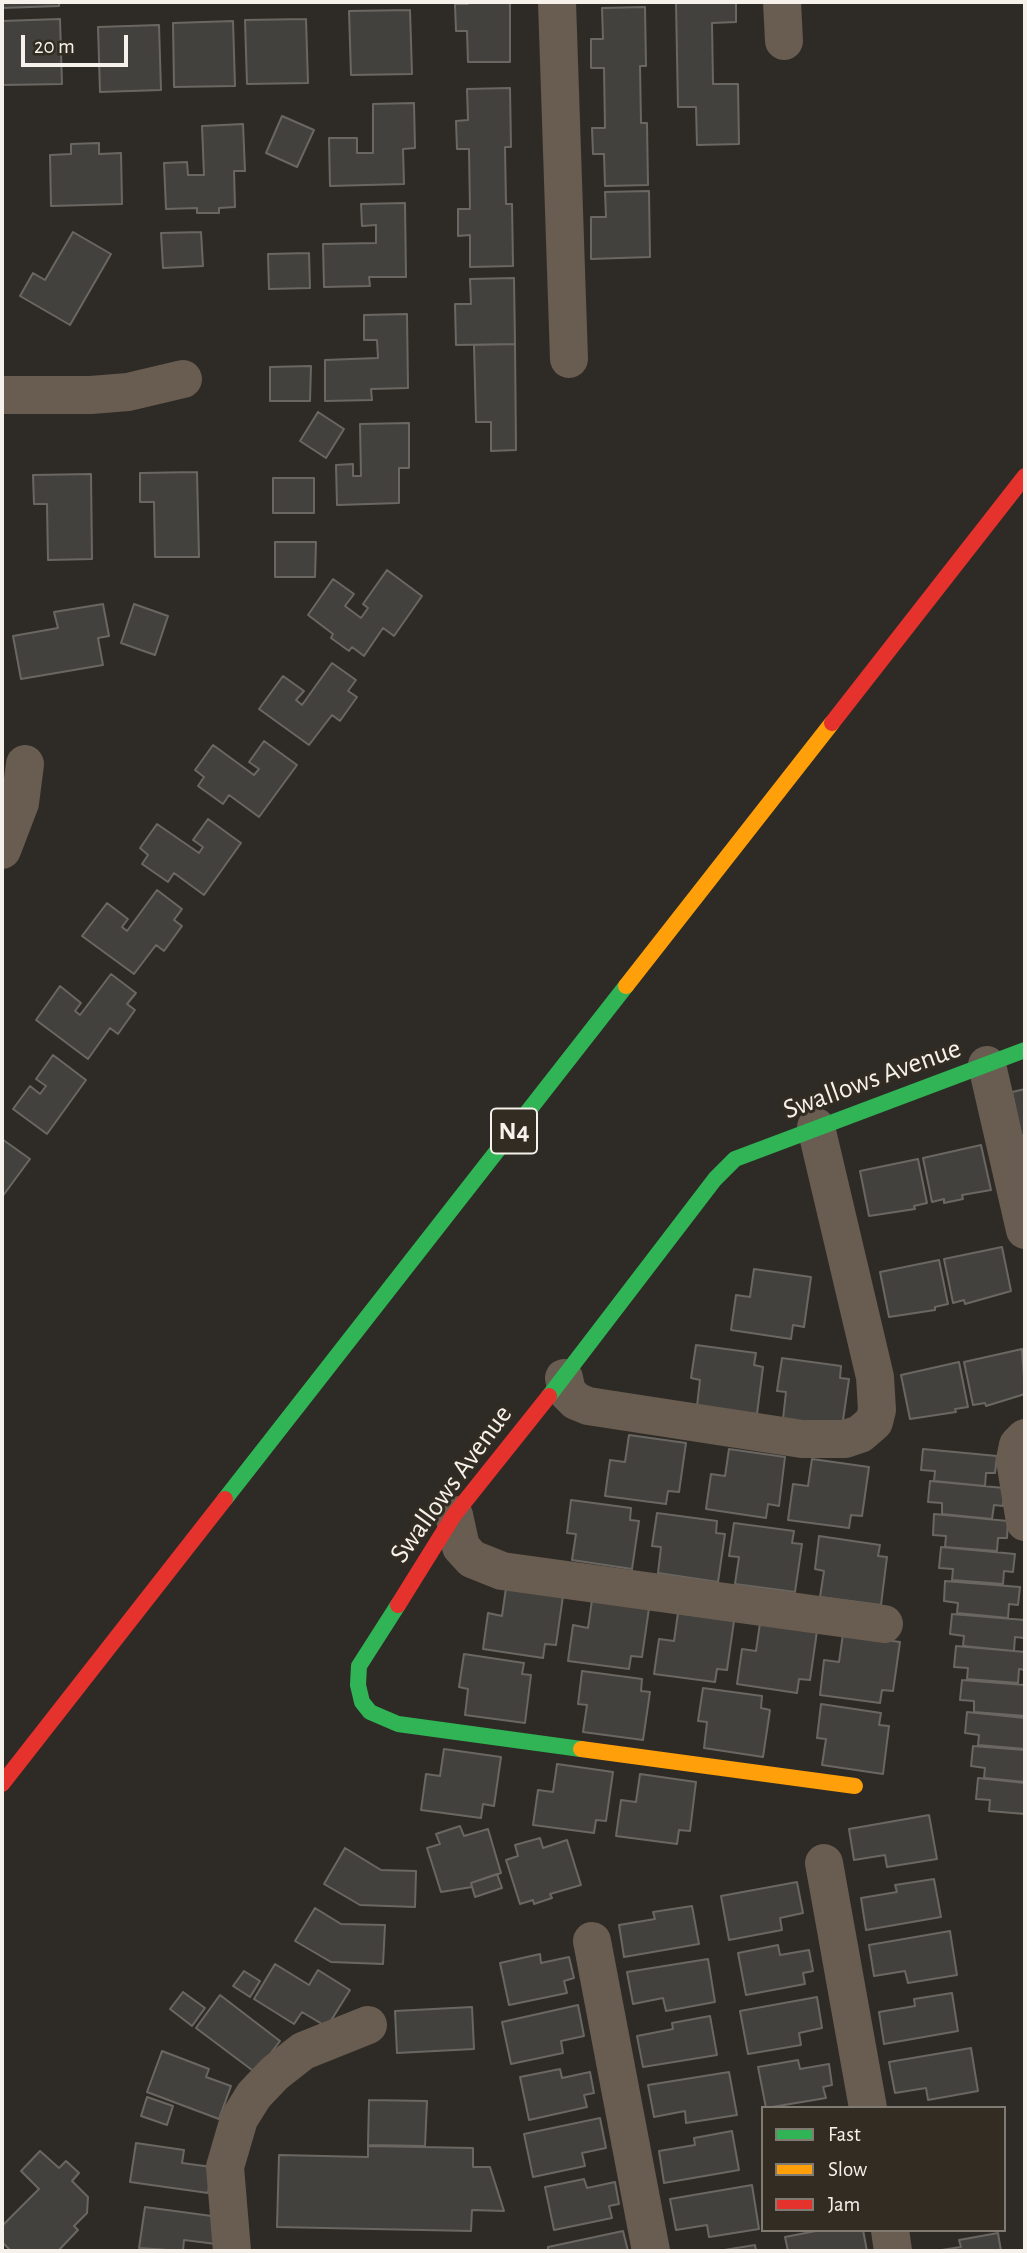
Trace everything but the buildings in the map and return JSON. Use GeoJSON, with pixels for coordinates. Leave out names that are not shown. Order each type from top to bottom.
{"type":"FeatureCollection","features":[{"type":"Feature","properties":{"kind":"main road","name":"N4"},"geometry":{"type":"LineString","coordinates":[[2,1784],[1025,476]]}},
{"type":"Feature","properties":{"kind":"main road","name":"Swallows Avenue"},"geometry":{"type":"LineString","coordinates":[[855,1786],[398,1724],[370,1712],[362,1702],[358,1685],[359,1666],[454,1515],[564,1378],[728,1165],[754,1150],[1025,1050]]}},
{"type":"Feature","properties":{"kind":"street"},"geometry":{"type":"LineString","coordinates":[[557,2],[569,359]]}},
{"type":"Feature","properties":{"kind":"street"},"geometry":{"type":"LineString","coordinates":[[782,2],[784,41]]}},
{"type":"Feature","properties":{"kind":"street"},"geometry":{"type":"LineString","coordinates":[[2,395],[92,396],[128,392],[183,379]]}},
{"type":"Feature","properties":{"kind":"street"},"geometry":{"type":"LineString","coordinates":[[2,850],[20,803],[25,764]]}},
{"type":"Feature","properties":{"kind":"street"},"geometry":{"type":"LineString","coordinates":[[987,1065],[1025,1230]]}},
{"type":"Feature","properties":{"kind":"street"},"geometry":{"type":"LineString","coordinates":[[564,1378],[567,1392],[576,1401],[588,1406],[802,1438],[845,1439],[860,1434],[874,1422],[877,1410],[875,1377],[817,1127]]}},
{"type":"Feature","properties":{"kind":"street"},"geometry":{"type":"LineString","coordinates":[[1025,1438],[1018,1445],[1015,1460],[1025,1522]]}},
{"type":"Feature","properties":{"kind":"street"},"geometry":{"type":"LineString","coordinates":[[454,1515],[461,1547],[472,1559],[502,1571],[884,1623]]}},
{"type":"Feature","properties":{"kind":"street"},"geometry":{"type":"LineString","coordinates":[[824,1863],[869,2106]]}},
{"type":"Feature","properties":{"kind":"street"},"geometry":{"type":"LineString","coordinates":[[592,1941],[651,2251]]}},
{"type":"Feature","properties":{"kind":"street"},"geometry":{"type":"LineString","coordinates":[[232,2251],[225,2166],[239,2119],[254,2095],[275,2073],[303,2051],[368,2025]]}},
{"type":"Feature","properties":{"kind":"street"},"geometry":{"type":"LineString","coordinates":[[891,2232],[894,2251]]}},
{"type":"Feature","properties":{"kind":"traffic: fast"},"geometry":{"type":"LineString","coordinates":[[225,1499],[626,986]]}},
{"type":"Feature","properties":{"kind":"traffic: fast"},"geometry":{"type":"LineString","coordinates":[[549,1396],[715,1179],[735,1159],[1025,1050]]}},
{"type":"Feature","properties":{"kind":"traffic: fast"},"geometry":{"type":"LineString","coordinates":[[398,1605],[359,1666],[358,1685],[362,1702],[370,1712],[398,1724],[581,1749]]}},
{"type":"Feature","properties":{"kind":"traffic: slow"},"geometry":{"type":"LineString","coordinates":[[626,986],[832,723]]}},
{"type":"Feature","properties":{"kind":"traffic: slow"},"geometry":{"type":"LineString","coordinates":[[581,1749],[855,1786]]}},
{"type":"Feature","properties":{"kind":"traffic: jam"},"geometry":{"type":"LineString","coordinates":[[832,723],[1025,476]]}},
{"type":"Feature","properties":{"kind":"traffic: jam"},"geometry":{"type":"LineString","coordinates":[[398,1605],[454,1515],[549,1396]]}},
{"type":"Feature","properties":{"kind":"traffic: jam"},"geometry":{"type":"LineString","coordinates":[[2,1784],[225,1499]]}}]}
